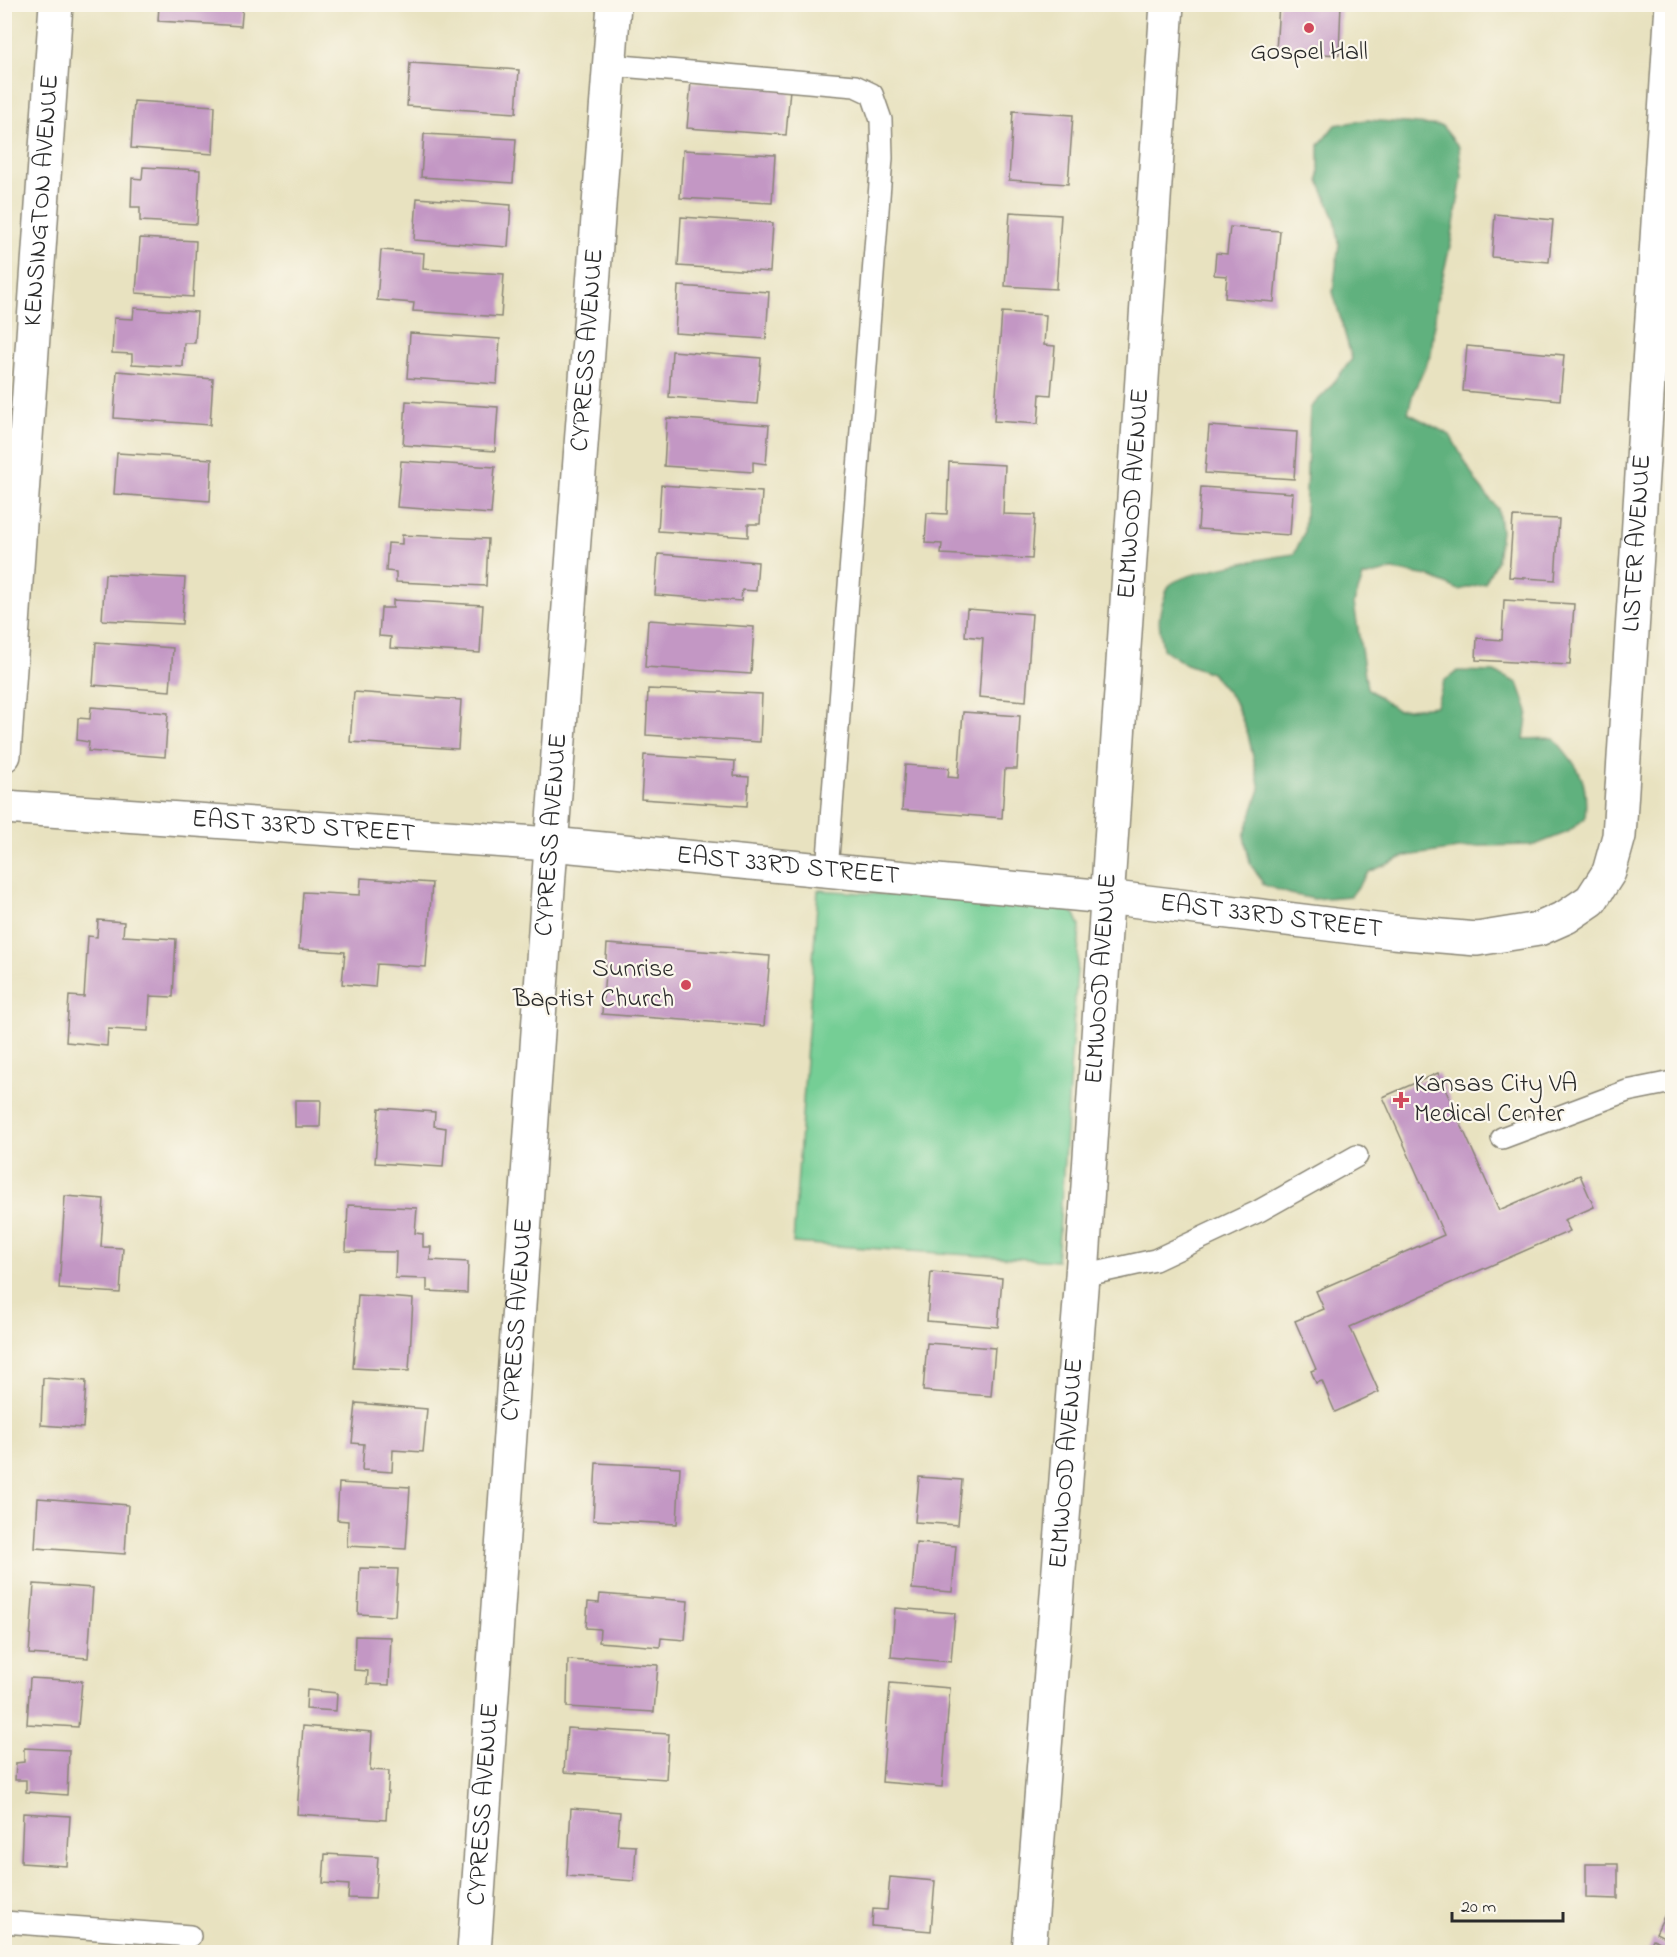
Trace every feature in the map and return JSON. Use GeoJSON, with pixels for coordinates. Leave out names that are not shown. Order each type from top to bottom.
{"type":"FeatureCollection","features":[{"type":"Feature","properties":{"kind":"street","name":"KENSINGTON AVENUE"},"geometry":{"type":"LineString","coordinates":[[4,755],[56,4]]}},
{"type":"Feature","properties":{"kind":"street","name":"CYPRESS AVENUE"},"geometry":{"type":"LineString","coordinates":[[474,1953],[551,844],[614,4]]}},
{"type":"Feature","properties":{"kind":"street","name":"ELMWOOD AVENUE"},"geometry":{"type":"LineString","coordinates":[[1029,1953],[1082,1276],[1167,4]]}},
{"type":"Feature","properties":{"kind":"street","name":"LISTER AVENUE"},"geometry":{"type":"LineString","coordinates":[[1566,917],[1591,900],[1610,872],[1619,836],[1672,4]]}},
{"type":"Feature","properties":{"kind":"street","name":"EAST 33RD STREET"},"geometry":{"type":"LineString","coordinates":[[4,807],[551,844],[1106,897],[1393,932],[1477,939],[1539,929],[1566,917]]}},
{"type":"Feature","properties":{"kind":"lane"},"geometry":{"type":"LineString","coordinates":[[609,66],[855,86],[872,94],[881,120],[882,158],[827,871]]}},
{"type":"Feature","properties":{"kind":"lane"},"geometry":{"type":"LineString","coordinates":[[1502,1138],[1627,1091],[1672,1082]]}},
{"type":"Feature","properties":{"kind":"lane"},"geometry":{"type":"LineString","coordinates":[[1082,1276],[1155,1260],[1259,1211],[1357,1156]]}},
{"type":"Feature","properties":{"kind":"lane"},"geometry":{"type":"LineString","coordinates":[[4,1922],[190,1936]]}},
{"type":"Feature","properties":{"kind":"green space"},"geometry":{"type":"Polygon","coordinates":[[[1368,120],[1442,126],[1459,147],[1462,177],[1451,242],[1437,300],[1431,354],[1413,393],[1408,413],[1450,435],[1477,483],[1498,509],[1501,531],[1497,560],[1485,583],[1459,590],[1428,576],[1392,570],[1363,577],[1354,603],[1367,688],[1397,710],[1436,706],[1444,681],[1458,671],[1494,672],[1518,683],[1528,711],[1524,739],[1554,738],[1570,757],[1580,774],[1586,804],[1585,818],[1568,832],[1535,845],[1481,846],[1406,856],[1369,872],[1351,896],[1314,899],[1264,885],[1250,863],[1244,836],[1260,789],[1248,734],[1234,700],[1211,673],[1184,663],[1163,649],[1159,618],[1167,589],[1177,581],[1228,566],[1294,554],[1304,533],[1310,408],[1352,359],[1333,292],[1339,243],[1335,219],[1319,181],[1319,145],[1335,125],[1368,120]]]}},
{"type":"Feature","properties":{"kind":"green space"},"geometry":{"type":"Polygon","coordinates":[[[818,890],[1061,906],[1075,914],[1080,926],[1057,1261],[793,1243],[818,890]]]}},
{"type":"Feature","properties":{"kind":"building","name":"Gospel Hall"},"geometry":{"type":"Polygon","coordinates":[[[1279,4],[1341,4],[1339,55],[1276,51],[1279,4]]]}},
{"type":"Feature","properties":{"kind":"building"},"geometry":{"type":"Polygon","coordinates":[[[159,5],[243,5],[241,26],[158,21],[159,5]]]}},
{"type":"Feature","properties":{"kind":"building"},"geometry":{"type":"Polygon","coordinates":[[[410,63],[519,70],[516,113],[407,106],[410,63]]]}},
{"type":"Feature","properties":{"kind":"building"},"geometry":{"type":"Polygon","coordinates":[[[691,82],[790,89],[786,135],[687,128],[691,82]]]}},
{"type":"Feature","properties":{"kind":"building"},"geometry":{"type":"Polygon","coordinates":[[[134,101],[215,106],[213,154],[131,148],[134,101]]]}},
{"type":"Feature","properties":{"kind":"building"},"geometry":{"type":"Polygon","coordinates":[[[1013,111],[1073,115],[1068,184],[1009,180],[1013,111]]]}},
{"type":"Feature","properties":{"kind":"building"},"geometry":{"type":"Polygon","coordinates":[[[424,134],[516,139],[513,183],[421,177],[424,134]]]}},
{"type":"Feature","properties":{"kind":"building"},"geometry":{"type":"Polygon","coordinates":[[[683,150],[775,155],[772,203],[680,198],[683,150]]]}},
{"type":"Feature","properties":{"kind":"building"},"geometry":{"type":"Polygon","coordinates":[[[143,167],[200,170],[197,224],[140,221],[140,207],[131,207],[132,178],[142,179],[143,167]]]}},
{"type":"Feature","properties":{"kind":"building"},"geometry":{"type":"Polygon","coordinates":[[[417,198],[511,205],[508,247],[414,240],[417,198]]]}},
{"type":"Feature","properties":{"kind":"building"},"geometry":{"type":"Polygon","coordinates":[[[1010,212],[1061,215],[1056,289],[1005,286],[1010,212]]]}},
{"type":"Feature","properties":{"kind":"building"},"geometry":{"type":"Polygon","coordinates":[[[1495,214],[1553,220],[1549,262],[1492,257],[1495,214]]]}},
{"type":"Feature","properties":{"kind":"building"},"geometry":{"type":"Polygon","coordinates":[[[681,217],[773,223],[770,272],[678,266],[681,217]]]}},
{"type":"Feature","properties":{"kind":"building"},"geometry":{"type":"Polygon","coordinates":[[[1230,227],[1280,231],[1274,302],[1225,298],[1227,276],[1214,275],[1216,253],[1227,254],[1230,227]]]}},
{"type":"Feature","properties":{"kind":"building"},"geometry":{"type":"Polygon","coordinates":[[[140,238],[196,241],[193,297],[136,293],[140,238]]]}},
{"type":"Feature","properties":{"kind":"building"},"geometry":{"type":"Polygon","coordinates":[[[381,250],[424,253],[423,269],[504,274],[501,317],[413,311],[414,303],[377,300],[381,250]]]}},
{"type":"Feature","properties":{"kind":"building"},"geometry":{"type":"Polygon","coordinates":[[[678,286],[769,292],[766,339],[675,333],[678,286]]]}},
{"type":"Feature","properties":{"kind":"building"},"geometry":{"type":"Polygon","coordinates":[[[134,308],[197,312],[195,343],[184,343],[183,367],[132,364],[132,354],[112,353],[114,318],[133,319],[134,308]]]}},
{"type":"Feature","properties":{"kind":"building"},"geometry":{"type":"Polygon","coordinates":[[[1002,312],[1046,315],[1044,345],[1055,346],[1051,395],[1040,394],[1038,424],[994,421],[1002,312]]]}},
{"type":"Feature","properties":{"kind":"building"},"geometry":{"type":"Polygon","coordinates":[[[410,333],[500,339],[497,384],[407,378],[410,333]]]}},
{"type":"Feature","properties":{"kind":"building"},"geometry":{"type":"Polygon","coordinates":[[[1467,346],[1564,355],[1560,400],[1463,391],[1467,346]]]}},
{"type":"Feature","properties":{"kind":"building"},"geometry":{"type":"Polygon","coordinates":[[[672,351],[761,358],[757,404],[669,397],[672,351]]]}},
{"type":"Feature","properties":{"kind":"building"},"geometry":{"type":"Polygon","coordinates":[[[117,371],[213,379],[210,425],[114,418],[117,371]]]}},
{"type":"Feature","properties":{"kind":"building"},"geometry":{"type":"Polygon","coordinates":[[[406,401],[498,407],[495,451],[403,445],[406,401]]]}},
{"type":"Feature","properties":{"kind":"building"},"geometry":{"type":"Polygon","coordinates":[[[667,418],[769,425],[766,464],[753,462],[753,472],[664,466],[667,418]]]}},
{"type":"Feature","properties":{"kind":"building"},"geometry":{"type":"Polygon","coordinates":[[[1209,426],[1297,432],[1294,479],[1205,473],[1209,426]]]}},
{"type":"Feature","properties":{"kind":"building"},"geometry":{"type":"Polygon","coordinates":[[[117,453],[212,459],[210,501],[114,494],[117,453]]]}},
{"type":"Feature","properties":{"kind":"building"},"geometry":{"type":"Polygon","coordinates":[[[401,461],[495,467],[491,514],[397,507],[401,461]]]}},
{"type":"Feature","properties":{"kind":"building"},"geometry":{"type":"Polygon","coordinates":[[[949,462],[1005,465],[1003,514],[1035,515],[1032,559],[941,554],[942,544],[925,543],[927,513],[947,514],[949,462]]]}},
{"type":"Feature","properties":{"kind":"building"},"geometry":{"type":"Polygon","coordinates":[[[661,485],[762,492],[760,524],[748,524],[748,537],[658,531],[661,485]]]}},
{"type":"Feature","properties":{"kind":"building"},"geometry":{"type":"Polygon","coordinates":[[[1201,487],[1293,493],[1290,535],[1198,529],[1201,487]]]}},
{"type":"Feature","properties":{"kind":"building"},"geometry":{"type":"Polygon","coordinates":[[[1513,517],[1559,519],[1555,580],[1509,577],[1513,517]]]}},
{"type":"Feature","properties":{"kind":"building"},"geometry":{"type":"Polygon","coordinates":[[[402,535],[488,539],[486,586],[396,582],[396,572],[386,571],[388,543],[402,544],[402,535]]]}},
{"type":"Feature","properties":{"kind":"building"},"geometry":{"type":"Polygon","coordinates":[[[658,554],[758,562],[756,591],[742,590],[741,601],[655,595],[658,554]]]}},
{"type":"Feature","properties":{"kind":"building"},"geometry":{"type":"Polygon","coordinates":[[[105,574],[185,578],[182,624],[102,620],[105,574]]]}},
{"type":"Feature","properties":{"kind":"building"},"geometry":{"type":"Polygon","coordinates":[[[393,600],[483,605],[480,653],[390,648],[391,637],[379,636],[381,608],[393,608],[393,600]]]}},
{"type":"Feature","properties":{"kind":"building"},"geometry":{"type":"Polygon","coordinates":[[[1504,600],[1574,604],[1570,665],[1476,660],[1477,638],[1502,640],[1504,600]]]}},
{"type":"Feature","properties":{"kind":"building"},"geometry":{"type":"Polygon","coordinates":[[[967,609],[1032,614],[1026,701],[979,697],[983,638],[965,636],[967,609]]]}},
{"type":"Feature","properties":{"kind":"building"},"geometry":{"type":"Polygon","coordinates":[[[648,620],[754,627],[751,674],[645,667],[648,620]]]}},
{"type":"Feature","properties":{"kind":"building"},"geometry":{"type":"Polygon","coordinates":[[[96,642],[173,648],[170,691],[93,685],[96,642]]]}},
{"type":"Feature","properties":{"kind":"building"},"geometry":{"type":"Polygon","coordinates":[[[648,689],[762,694],[760,742],[646,735],[648,689]]]}},
{"type":"Feature","properties":{"kind":"building"},"geometry":{"type":"Polygon","coordinates":[[[354,692],[461,700],[458,749],[350,742],[354,692]]]}},
{"type":"Feature","properties":{"kind":"building"},"geometry":{"type":"Polygon","coordinates":[[[91,707],[168,713],[165,757],[88,751],[89,742],[77,740],[78,718],[90,719],[91,707]]]}},
{"type":"Feature","properties":{"kind":"building"},"geometry":{"type":"Polygon","coordinates":[[[963,712],[1020,716],[1017,769],[1005,769],[1002,818],[902,810],[905,765],[949,768],[948,777],[958,778],[963,712]]]}},
{"type":"Feature","properties":{"kind":"building"},"geometry":{"type":"Polygon","coordinates":[[[644,755],[735,761],[734,776],[749,777],[747,806],[641,799],[644,755]]]}},
{"type":"Feature","properties":{"kind":"building"},"geometry":{"type":"Polygon","coordinates":[[[361,878],[432,883],[426,967],[377,964],[375,987],[342,984],[345,952],[299,949],[303,892],[360,895],[361,878]]]}},
{"type":"Feature","properties":{"kind":"building"},"geometry":{"type":"Polygon","coordinates":[[[98,920],[124,922],[123,936],[176,939],[173,997],[150,996],[148,1031],[108,1029],[107,1046],[66,1042],[69,996],[84,997],[88,936],[97,937],[98,920]]]}},
{"type":"Feature","properties":{"kind":"building","name":"Sunrise Baptist Church"},"geometry":{"type":"Polygon","coordinates":[[[607,944],[770,956],[764,1026],[602,1014],[607,944]]]}},
{"type":"Feature","properties":{"kind":"building"},"geometry":{"type":"Polygon","coordinates":[[[1438,1073],[1499,1210],[1580,1175],[1594,1207],[1564,1220],[1570,1231],[1350,1327],[1379,1392],[1335,1412],[1322,1381],[1316,1383],[1311,1371],[1316,1369],[1295,1321],[1324,1309],[1316,1291],[1444,1235],[1383,1097],[1438,1073]]]}},
{"type":"Feature","properties":{"kind":"building"},"geometry":{"type":"Polygon","coordinates":[[[295,1100],[321,1100],[320,1127],[295,1127],[295,1100]]]}},
{"type":"Feature","properties":{"kind":"building"},"geometry":{"type":"Polygon","coordinates":[[[379,1108],[435,1112],[434,1126],[446,1128],[443,1167],[375,1163],[379,1108]]]}},
{"type":"Feature","properties":{"kind":"building"},"geometry":{"type":"Polygon","coordinates":[[[65,1196],[104,1199],[101,1247],[123,1248],[120,1293],[59,1289],[65,1196]]]}},
{"type":"Feature","properties":{"kind":"building"},"geometry":{"type":"Polygon","coordinates":[[[348,1205],[417,1208],[415,1233],[423,1234],[423,1247],[431,1247],[430,1260],[468,1262],[467,1293],[427,1291],[427,1279],[395,1278],[396,1252],[346,1251],[348,1205]]]}},
{"type":"Feature","properties":{"kind":"building"},"geometry":{"type":"Polygon","coordinates":[[[931,1272],[1002,1278],[998,1327],[927,1321],[931,1272]]]}},
{"type":"Feature","properties":{"kind":"building"},"geometry":{"type":"Polygon","coordinates":[[[358,1295],[413,1299],[409,1371],[353,1368],[358,1295]]]}},
{"type":"Feature","properties":{"kind":"building"},"geometry":{"type":"Polygon","coordinates":[[[927,1343],[995,1348],[991,1396],[923,1391],[927,1343]]]}},
{"type":"Feature","properties":{"kind":"building"},"geometry":{"type":"Polygon","coordinates":[[[43,1378],[86,1381],[83,1428],[41,1425],[43,1378]]]}},
{"type":"Feature","properties":{"kind":"building"},"geometry":{"type":"Polygon","coordinates":[[[356,1403],[427,1409],[423,1452],[393,1450],[392,1472],[362,1470],[364,1444],[352,1443],[356,1403]]]}},
{"type":"Feature","properties":{"kind":"building"},"geometry":{"type":"Polygon","coordinates":[[[596,1463],[680,1467],[677,1524],[593,1520],[596,1463]]]}},
{"type":"Feature","properties":{"kind":"building"},"geometry":{"type":"Polygon","coordinates":[[[919,1477],[962,1480],[958,1525],[915,1522],[919,1477]]]}},
{"type":"Feature","properties":{"kind":"building"},"geometry":{"type":"Polygon","coordinates":[[[339,1483],[410,1487],[406,1549],[347,1546],[348,1521],[337,1520],[339,1483]]]}},
{"type":"Feature","properties":{"kind":"building"},"geometry":{"type":"Polygon","coordinates":[[[38,1498],[128,1505],[125,1554],[35,1548],[38,1498]]]}},
{"type":"Feature","properties":{"kind":"building"},"geometry":{"type":"Polygon","coordinates":[[[916,1543],[956,1546],[952,1592],[912,1589],[916,1543]]]}},
{"type":"Feature","properties":{"kind":"building"},"geometry":{"type":"Polygon","coordinates":[[[360,1568],[398,1569],[395,1616],[358,1614],[360,1568]]]}},
{"type":"Feature","properties":{"kind":"building"},"geometry":{"type":"Polygon","coordinates":[[[34,1584],[93,1588],[88,1658],[29,1654],[34,1584]]]}},
{"type":"Feature","properties":{"kind":"building"},"geometry":{"type":"Polygon","coordinates":[[[600,1594],[688,1601],[685,1640],[661,1638],[660,1647],[599,1642],[600,1629],[586,1628],[588,1602],[599,1603],[600,1594]]]}},
{"type":"Feature","properties":{"kind":"building"},"geometry":{"type":"Polygon","coordinates":[[[895,1608],[955,1613],[951,1662],[891,1657],[895,1608]]]}},
{"type":"Feature","properties":{"kind":"building"},"geometry":{"type":"Polygon","coordinates":[[[355,1636],[391,1637],[389,1685],[367,1684],[368,1671],[354,1670],[355,1636]]]}},
{"type":"Feature","properties":{"kind":"building"},"geometry":{"type":"Polygon","coordinates":[[[568,1660],[658,1665],[654,1712],[567,1707],[568,1660]]]}},
{"type":"Feature","properties":{"kind":"building"},"geometry":{"type":"Polygon","coordinates":[[[30,1678],[82,1681],[78,1727],[27,1724],[30,1678]]]}},
{"type":"Feature","properties":{"kind":"building"},"geometry":{"type":"Polygon","coordinates":[[[890,1683],[950,1688],[942,1787],[882,1782],[890,1683]]]}},
{"type":"Feature","properties":{"kind":"building"},"geometry":{"type":"Polygon","coordinates":[[[307,1690],[337,1693],[336,1711],[306,1709],[307,1690]]]}},
{"type":"Feature","properties":{"kind":"building"},"geometry":{"type":"Polygon","coordinates":[[[303,1726],[372,1732],[370,1770],[389,1771],[386,1820],[297,1814],[303,1726]]]}},
{"type":"Feature","properties":{"kind":"building"},"geometry":{"type":"Polygon","coordinates":[[[567,1728],[669,1734],[666,1779],[564,1772],[567,1728]]]}},
{"type":"Feature","properties":{"kind":"building"},"geometry":{"type":"Polygon","coordinates":[[[24,1748],[69,1750],[67,1795],[26,1792],[26,1780],[15,1780],[16,1763],[24,1762],[24,1748]]]}},
{"type":"Feature","properties":{"kind":"building"},"geometry":{"type":"Polygon","coordinates":[[[571,1808],[620,1812],[617,1845],[636,1846],[634,1881],[567,1876],[571,1808]]]}},
{"type":"Feature","properties":{"kind":"building"},"geometry":{"type":"Polygon","coordinates":[[[23,1813],[70,1816],[67,1866],[21,1863],[23,1813]]]}},
{"type":"Feature","properties":{"kind":"building"},"geometry":{"type":"Polygon","coordinates":[[[325,1854],[378,1857],[375,1899],[348,1898],[349,1885],[323,1883],[325,1854]]]}},
{"type":"Feature","properties":{"kind":"building"},"geometry":{"type":"Polygon","coordinates":[[[1586,1864],[1618,1864],[1618,1899],[1586,1898],[1586,1864]]]}},
{"type":"Feature","properties":{"kind":"building"},"geometry":{"type":"Polygon","coordinates":[[[890,1877],[935,1881],[931,1931],[872,1926],[873,1909],[887,1910],[890,1877]]]}},
{"type":"Feature","properties":{"kind":"building"},"geometry":{"type":"Polygon","coordinates":[[[1672,1900],[1672,1941],[1656,1933],[1672,1900]]]}},
{"type":"Feature","properties":{"kind":"building"},"geometry":{"type":"Polygon","coordinates":[[[1653,1939],[1672,1947],[1672,1952],[1647,1952],[1653,1939]]]}},
{"type":"Feature","properties":{"kind":"place","name":"Gospel Hall"},"geometry":{"type":"Point","coordinates":[1309,28]}},
{"type":"Feature","properties":{"kind":"place","name":"Sunrise Baptist Church"},"geometry":{"type":"Point","coordinates":[686,985]}},
{"type":"Feature","properties":{"kind":"place","name":"Kansas City VA Medical Center"},"geometry":{"type":"Point","coordinates":[1401,1100]}}]}
